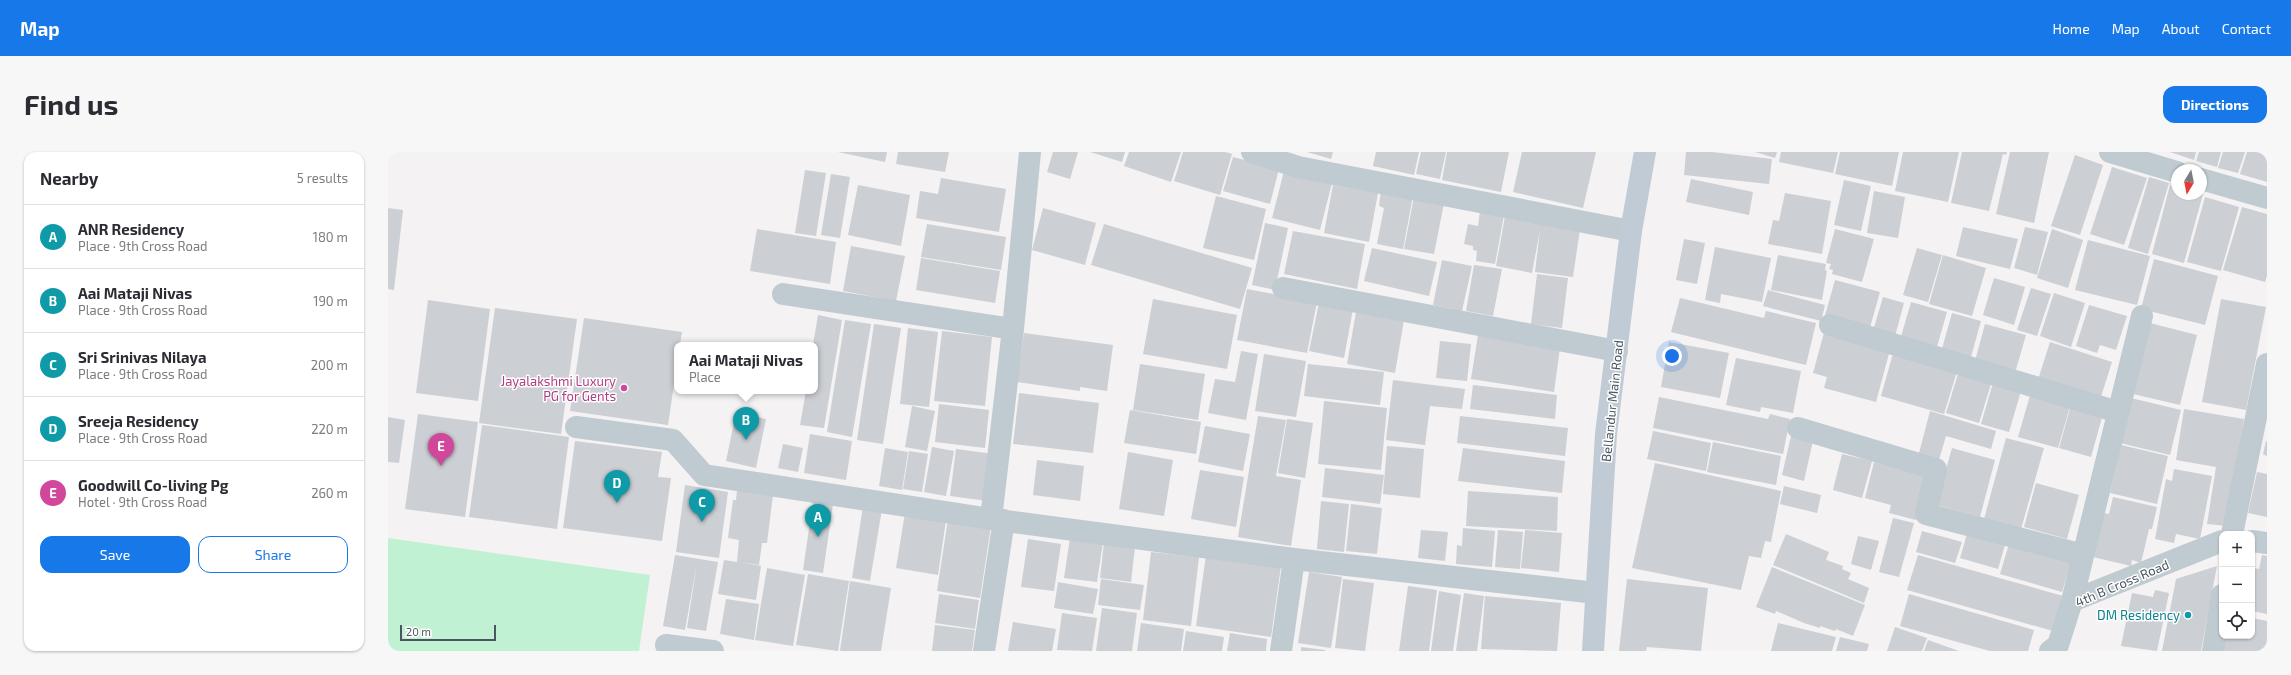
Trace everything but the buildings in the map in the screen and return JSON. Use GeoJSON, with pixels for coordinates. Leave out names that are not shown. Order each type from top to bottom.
{"type":"FeatureCollection","features":[{"type":"Feature","properties":{"kind":"street"},"geometry":{"type":"LineString","coordinates":[[984,651],[998,519],[1013,329],[1030,152]]}},
{"type":"Feature","properties":{"kind":"street"},"geometry":{"type":"LineString","coordinates":[[1252,152],[1298,167],[1631,231]]}},
{"type":"Feature","properties":{"kind":"street","name":"Bellandur Main Road"},"geometry":{"type":"LineString","coordinates":[[1593,651],[1606,434],[1631,231],[1645,152]]}},
{"type":"Feature","properties":{"kind":"street"},"geometry":{"type":"LineString","coordinates":[[2110,152],[2171,170]]}},
{"type":"Feature","properties":{"kind":"street"},"geometry":{"type":"LineString","coordinates":[[2207,180],[2267,198]]}},
{"type":"Feature","properties":{"kind":"street"},"geometry":{"type":"LineString","coordinates":[[1283,288],[1617,351]]}},
{"type":"Feature","properties":{"kind":"street"},"geometry":{"type":"LineString","coordinates":[[783,294],[1013,329]]}},
{"type":"Feature","properties":{"kind":"street"},"geometry":{"type":"LineString","coordinates":[[2072,601],[2142,316]]}},
{"type":"Feature","properties":{"kind":"street"},"geometry":{"type":"LineString","coordinates":[[1830,324],[2118,412]]}},
{"type":"Feature","properties":{"kind":"street"},"geometry":{"type":"LineString","coordinates":[[2233,531],[2267,364]]}},
{"type":"Feature","properties":{"kind":"street"},"geometry":{"type":"LineString","coordinates":[[576,427],[673,440],[704,475],[998,519],[1294,559],[1596,593]]}},
{"type":"Feature","properties":{"kind":"street"},"geometry":{"type":"LineString","coordinates":[[1798,428],[1936,469],[1926,514],[2083,555]]}},
{"type":"Feature","properties":{"kind":"street"},"geometry":{"type":"LineString","coordinates":[[2255,541],[2267,543]]}},
{"type":"Feature","properties":{"kind":"street","name":"4th B Cross Road"},"geometry":{"type":"LineString","coordinates":[[2050,651],[2058,645],[2072,601],[2219,542]]}},
{"type":"Feature","properties":{"kind":"street"},"geometry":{"type":"LineString","coordinates":[[1281,651],[1294,559]]}},
{"type":"Feature","properties":{"kind":"street"},"geometry":{"type":"LineString","coordinates":[[2213,651],[2221,603]]}},
{"type":"Feature","properties":{"kind":"street"},"geometry":{"type":"LineString","coordinates":[[666,645],[713,651]]}},
{"type":"Feature","properties":{"kind":"green space"},"geometry":{"type":"Polygon","coordinates":[[[388,538],[650,575],[639,651],[388,651],[388,538]]]}},
{"type":"Feature","properties":{"kind":"place","name":"Jayalakshmi Luxury PG for Gents"},"geometry":{"type":"Point","coordinates":[624,388]}},
{"type":"Feature","properties":{"kind":"place","name":"Aai Mataji Nivas"},"geometry":{"type":"Point","coordinates":[746,440]}},
{"type":"Feature","properties":{"kind":"place","name":"Goodwill Co-living Pg"},"geometry":{"type":"Point","coordinates":[441,466]}},
{"type":"Feature","properties":{"kind":"place","name":"Sreeja Residency"},"geometry":{"type":"Point","coordinates":[617,503]}},
{"type":"Feature","properties":{"kind":"place","name":"Sri Srinivas Nilaya"},"geometry":{"type":"Point","coordinates":[702,522]}},
{"type":"Feature","properties":{"kind":"place","name":"ANR Residency"},"geometry":{"type":"Point","coordinates":[818,537]}},
{"type":"Feature","properties":{"kind":"place","name":"DM Residency"},"geometry":{"type":"Point","coordinates":[2188,615]}}]}
